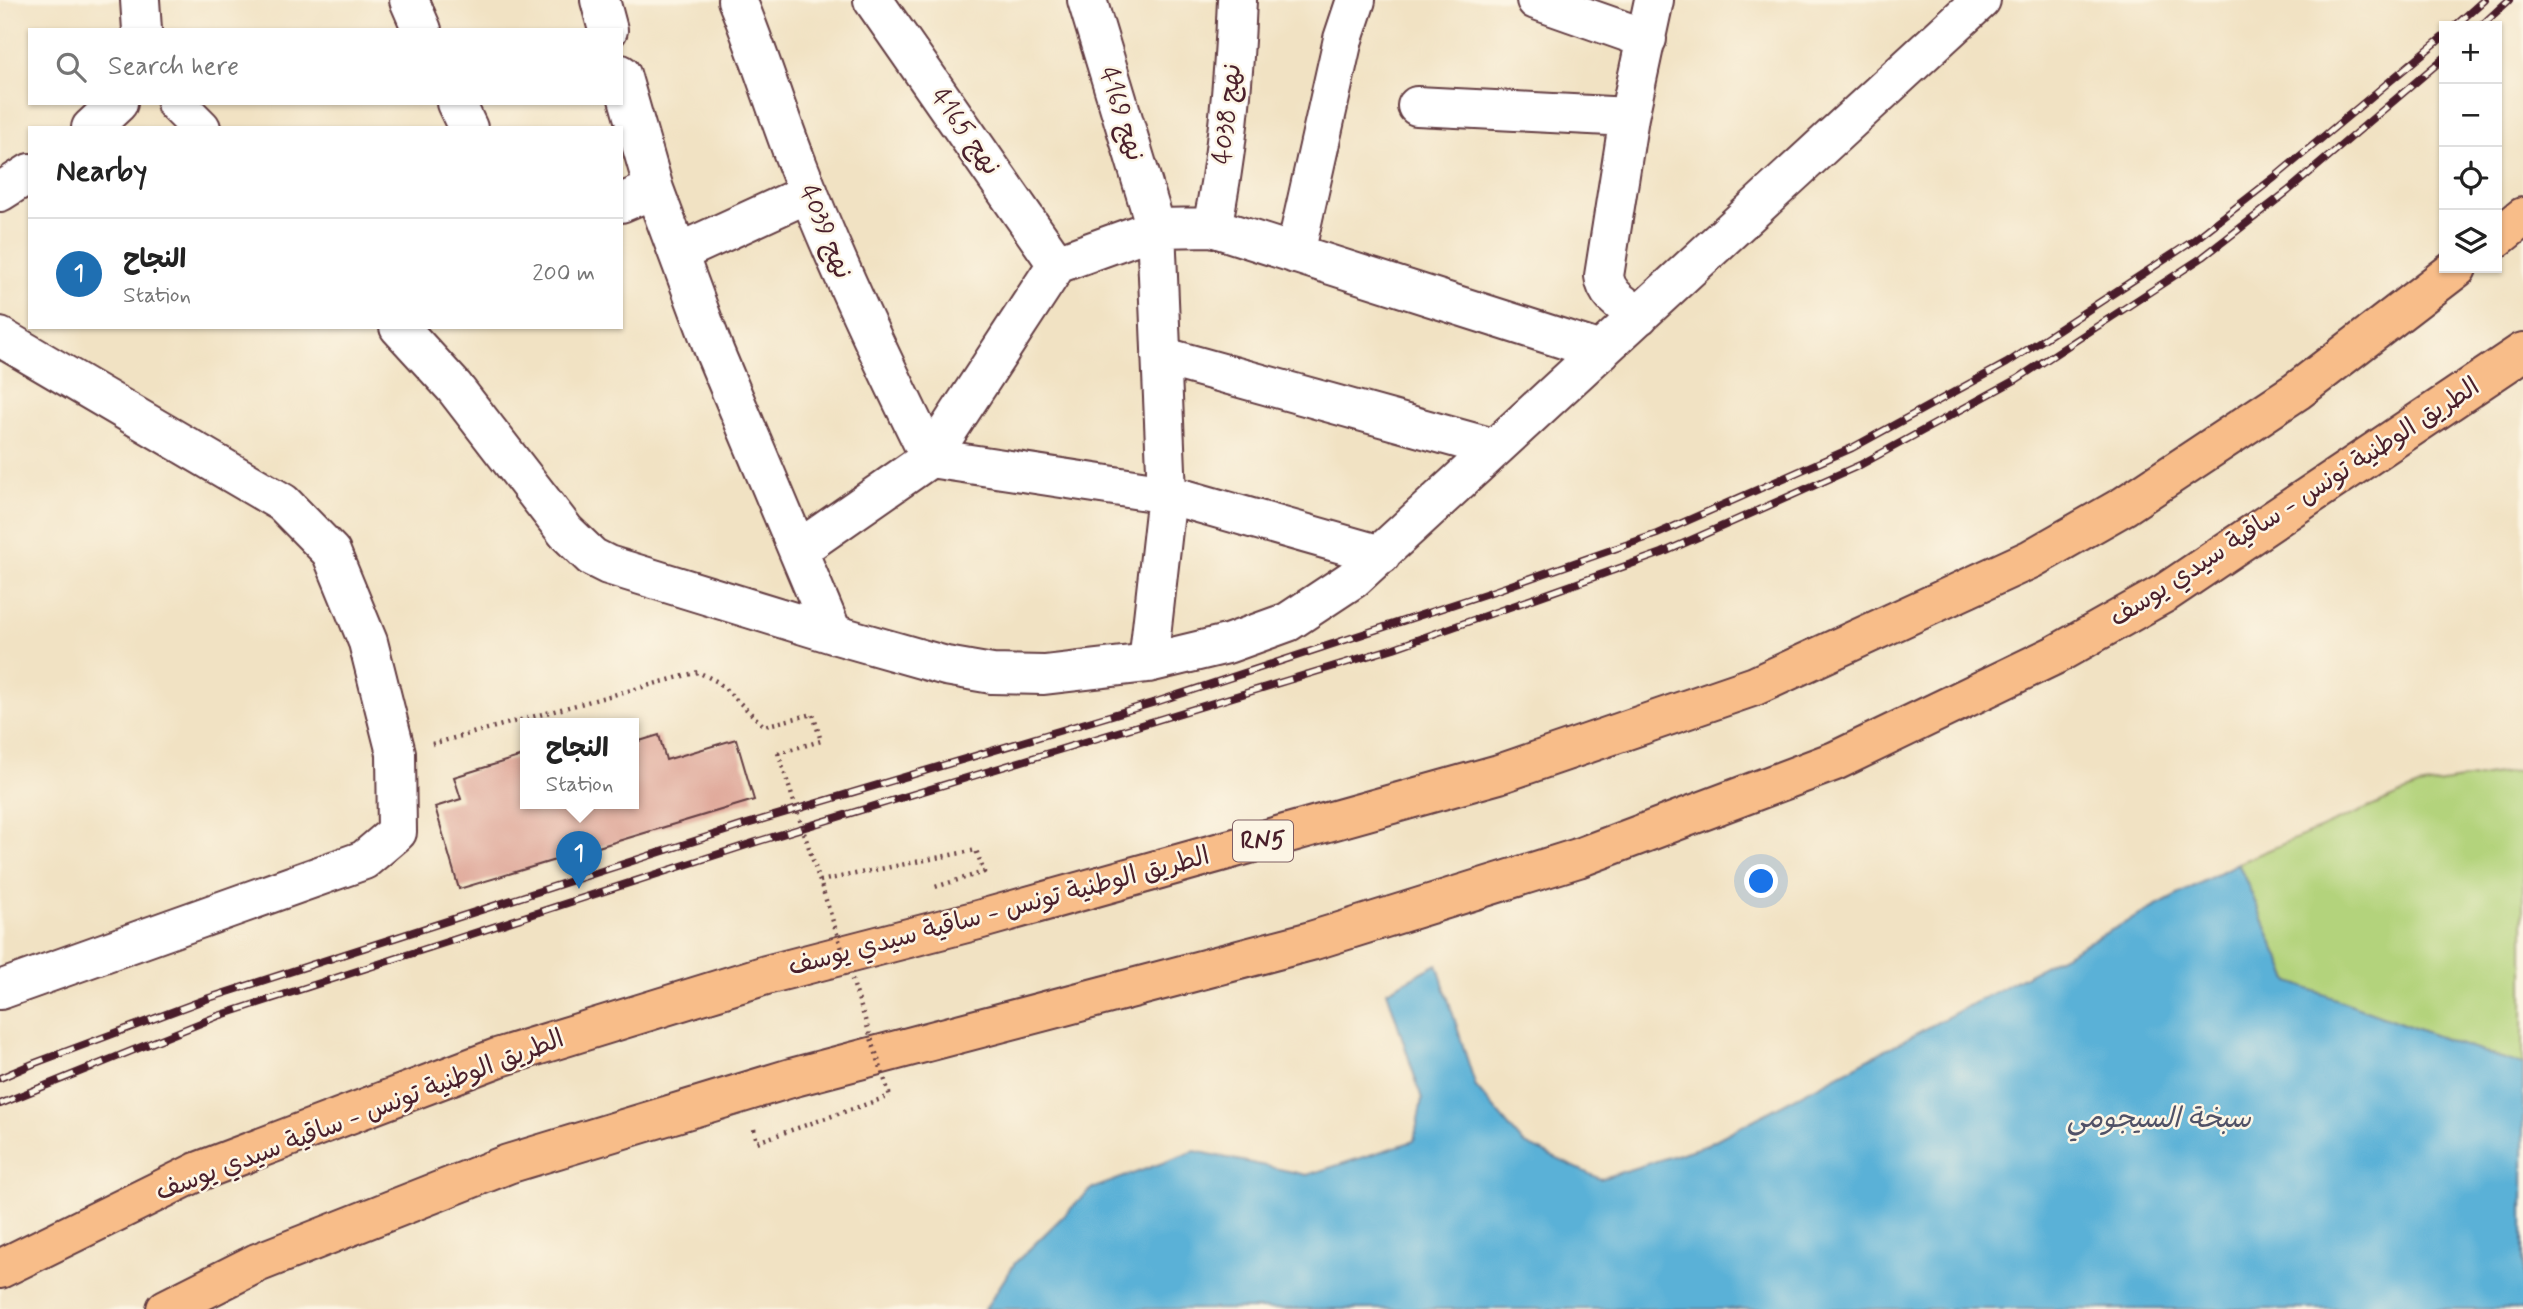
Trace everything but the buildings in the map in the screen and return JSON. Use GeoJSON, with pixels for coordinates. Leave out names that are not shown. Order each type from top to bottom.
{"type":"FeatureCollection","features":[{"type":"Feature","properties":{"kind":"highway"},"geometry":{"type":"LineString","coordinates":[[2502,234],[2523,218]]}},
{"type":"Feature","properties":{"kind":"highway","name":"الطريق الوطنية تونس - ساقية سيدي يوسف"},"geometry":{"type":"LineString","coordinates":[[0,1269],[197,1172],[497,1058],[766,975],[978,920],[1499,774],[1755,686],[2031,559],[2123,506],[2297,391],[2450,273]]}},
{"type":"Feature","properties":{"kind":"highway","name":"الطريق الوطنية تونس - ساقية سيدي يوسف"},"geometry":{"type":"LineString","coordinates":[[166,1309],[257,1263],[508,1164],[791,1078],[1311,942],[1578,858],[1835,761],[2055,655],[2165,593],[2523,352]]}},
{"type":"Feature","properties":{"kind":"street"},"geometry":{"type":"LineString","coordinates":[[140,0],[142,28]]}},
{"type":"Feature","properties":{"kind":"street"},"geometry":{"type":"LineString","coordinates":[[409,0],[421,28]]}},
{"type":"Feature","properties":{"kind":"street"},"geometry":{"type":"LineString","coordinates":[[600,0],[607,28]]}},
{"type":"Feature","properties":{"kind":"street","name":"نهج 4039"},"geometry":{"type":"LineString","coordinates":[[737,0],[809,193],[852,297],[930,458]]}},
{"type":"Feature","properties":{"kind":"street","name":"نهج 4165"},"geometry":{"type":"LineString","coordinates":[[873,0],[1057,264]]}},
{"type":"Feature","properties":{"kind":"street","name":"نهج 4169"},"geometry":{"type":"LineString","coordinates":[[1087,0],[1156,228],[1167,494],[1149,663]]}},
{"type":"Feature","properties":{"kind":"street","name":"نهج 4038"},"geometry":{"type":"LineString","coordinates":[[1212,227],[1229,119],[1237,0]]}},
{"type":"Feature","properties":{"kind":"street"},"geometry":{"type":"LineString","coordinates":[[1295,254],[1343,39],[1356,0]]}},
{"type":"Feature","properties":{"kind":"street"},"geometry":{"type":"LineString","coordinates":[[1536,0],[1647,39]]}},
{"type":"Feature","properties":{"kind":"street"},"geometry":{"type":"LineString","coordinates":[[1639,316],[1611,294],[1605,287],[1604,276],[1629,117],[1654,0]]}},
{"type":"Feature","properties":{"kind":"street"},"geometry":{"type":"LineString","coordinates":[[401,329],[454,387],[566,532],[592,557],[608,565],[946,666],[992,674],[1044,675],[1149,663],[1227,644],[1288,622],[1353,579],[1980,1]]}},
{"type":"Feature","properties":{"kind":"street"},"geometry":{"type":"LineString","coordinates":[[623,88],[638,196],[678,253],[715,353],[833,634]]}},
{"type":"Feature","properties":{"kind":"street"},"geometry":{"type":"LineString","coordinates":[[93,126],[116,105]]}},
{"type":"Feature","properties":{"kind":"street"},"geometry":{"type":"LineString","coordinates":[[178,105],[199,126]]}},
{"type":"Feature","properties":{"kind":"street"},"geometry":{"type":"LineString","coordinates":[[457,105],[467,126]]}},
{"type":"Feature","properties":{"kind":"street"},"geometry":{"type":"LineString","coordinates":[[1417,106],[1629,117]]}},
{"type":"Feature","properties":{"kind":"street"},"geometry":{"type":"LineString","coordinates":[[0,192],[28,174]]}},
{"type":"Feature","properties":{"kind":"street"},"geometry":{"type":"LineString","coordinates":[[678,253],[809,193]]}},
{"type":"Feature","properties":{"kind":"street"},"geometry":{"type":"LineString","coordinates":[[798,550],[930,458],[1057,264],[1156,228],[1212,227],[1601,351]]}},
{"type":"Feature","properties":{"kind":"street"},"geometry":{"type":"LineString","coordinates":[[0,337],[283,503],[331,552],[368,642],[397,753],[397,832],[364,860],[0,990]]}},
{"type":"Feature","properties":{"kind":"street"},"geometry":{"type":"LineString","coordinates":[[1161,356],[1493,448]]}},
{"type":"Feature","properties":{"kind":"street"},"geometry":{"type":"LineString","coordinates":[[930,458],[1167,494],[1381,555]]}},
{"type":"Feature","properties":{"kind":"path"},"geometry":{"type":"LineString","coordinates":[[527,718],[698,672],[718,682],[764,726],[813,714],[821,740],[778,753],[890,1096],[757,1142]]}},
{"type":"Feature","properties":{"kind":"path"},"geometry":{"type":"LineString","coordinates":[[397,753],[520,720]]}},
{"type":"Feature","properties":{"kind":"path"},"geometry":{"type":"LineString","coordinates":[[820,881],[976,850]]}},
{"type":"Feature","properties":{"kind":"green space"},"geometry":{"type":"Polygon","coordinates":[[[2523,770],[2523,1065],[2290,982],[2238,863],[2418,787],[2523,770]]]}},
{"type":"Feature","properties":{"kind":"water","name":"سبخة السيجومي"},"geometry":{"type":"Polygon","coordinates":[[[2238,863],[2290,982],[2523,1065],[2523,1309],[985,1309],[1015,1263],[1091,1189],[1195,1151],[1307,1175],[1414,1141],[1422,1099],[1387,991],[1437,964],[1476,1087],[1523,1143],[1600,1179],[1704,1146],[2238,863]]]}},
{"type":"Feature","properties":{"kind":"railway"},"geometry":{"type":"LineString","coordinates":[[2461,21],[2484,0]]}},
{"type":"Feature","properties":{"kind":"railway"},"geometry":{"type":"LineString","coordinates":[[2486,21],[2509,0]]}},
{"type":"Feature","properties":{"kind":"railway"},"geometry":{"type":"LineString","coordinates":[[0,1078],[209,998],[747,824],[1159,701],[1494,591],[1657,534],[1852,448],[2007,363],[2193,241],[2275,177],[2439,40]]}},
{"type":"Feature","properties":{"kind":"railway"},"geometry":{"type":"LineString","coordinates":[[0,1104],[218,1016],[756,842],[1394,648],[1662,553],[1860,465],[2017,379],[2203,257],[2288,191],[2439,62]]}},
{"type":"Feature","properties":{"kind":"place","name":"النجاح"},"geometry":{"type":"Point","coordinates":[579,889]}}]}
